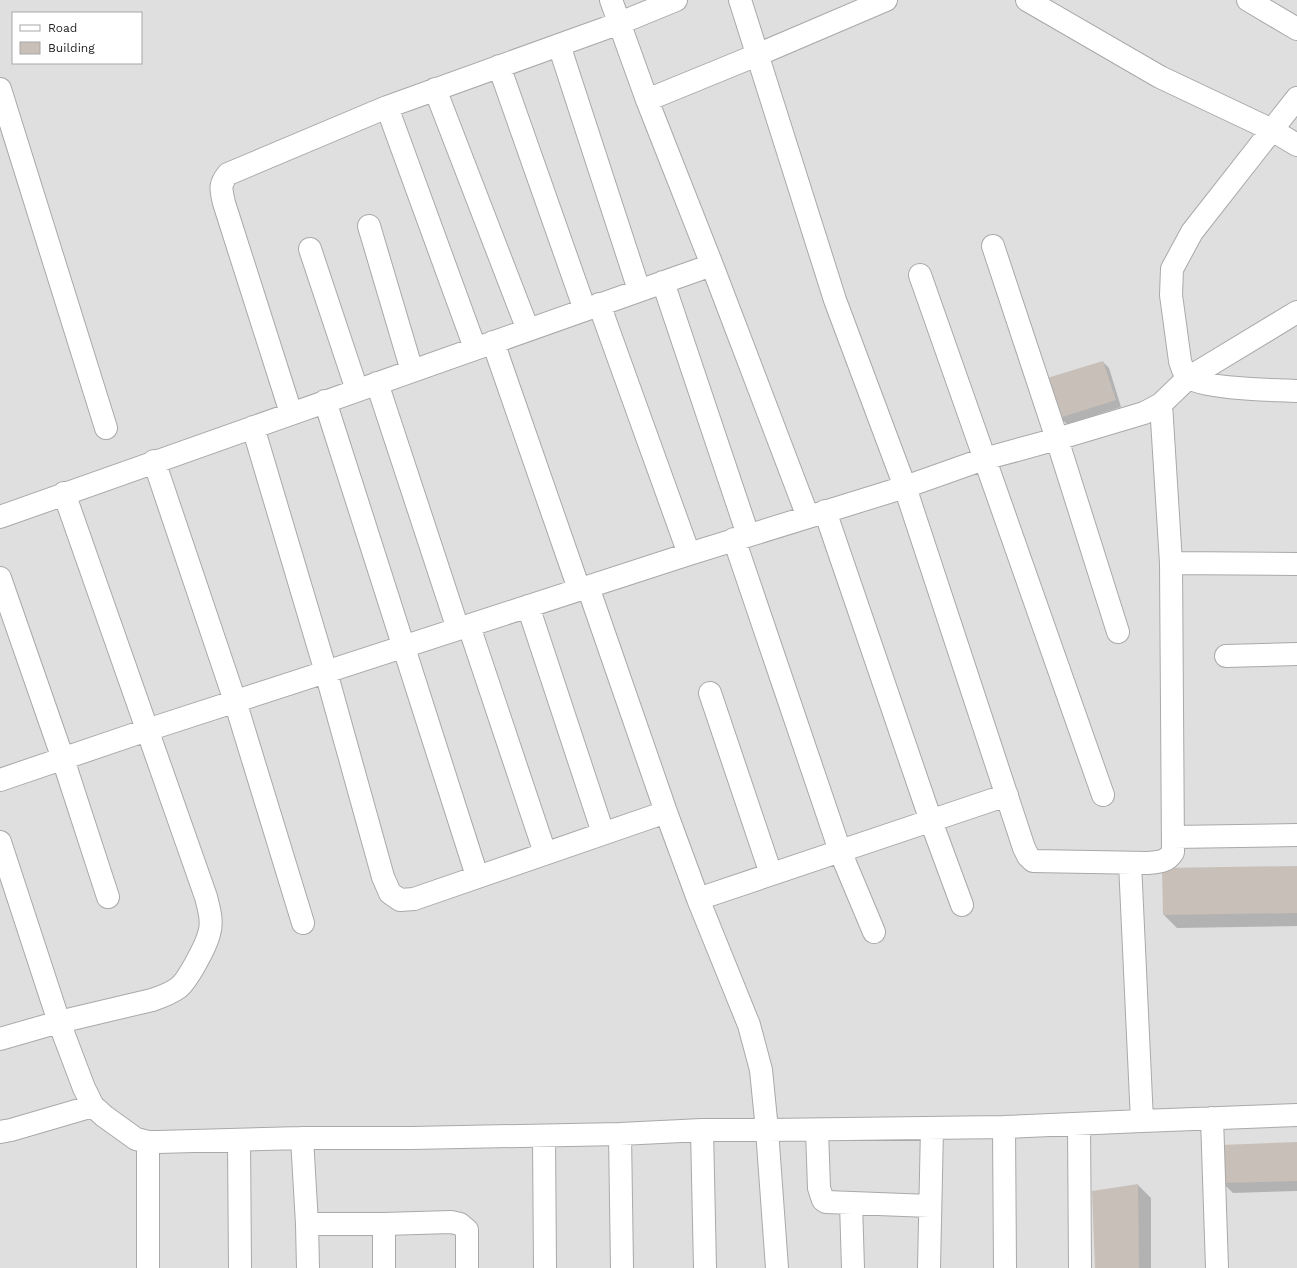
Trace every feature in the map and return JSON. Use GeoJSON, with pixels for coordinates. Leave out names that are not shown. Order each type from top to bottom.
{"type":"FeatureCollection","features":[{"type":"Feature","properties":{"kind":"street"},"geometry":{"type":"LineString","coordinates":[[611,0],[647,100],[712,265],[816,514],[962,905]]}},
{"type":"Feature","properties":{"kind":"street"},"geometry":{"type":"LineString","coordinates":[[291,413],[224,203],[221,190],[222,181],[228,174],[387,107],[620,23],[676,0]]}},
{"type":"Feature","properties":{"kind":"street"},"geometry":{"type":"LineString","coordinates":[[740,0],[835,300],[905,487],[1024,848],[1028,856],[1033,861],[1148,863],[1162,862],[1170,858],[1173,852],[1171,563],[1161,404]]}},
{"type":"Feature","properties":{"kind":"street"},"geometry":{"type":"LineString","coordinates":[[647,100],[886,0]]}},
{"type":"Feature","properties":{"kind":"street"},"geometry":{"type":"LineString","coordinates":[[1027,0],[1160,77],[1272,130],[1297,145]]}},
{"type":"Feature","properties":{"kind":"street"},"geometry":{"type":"LineString","coordinates":[[1248,0],[1297,29]]}},
{"type":"Feature","properties":{"kind":"street"},"geometry":{"type":"LineString","coordinates":[[559,45],[639,290]]}},
{"type":"Feature","properties":{"kind":"street"},"geometry":{"type":"LineString","coordinates":[[499,66],[689,554]]}},
{"type":"Feature","properties":{"kind":"street"},"geometry":{"type":"LineString","coordinates":[[0,89],[106,428]]}},
{"type":"Feature","properties":{"kind":"street"},"geometry":{"type":"LineString","coordinates":[[435,89],[528,330]]}},
{"type":"Feature","properties":{"kind":"street"},"geometry":{"type":"LineString","coordinates":[[1297,98],[1192,232],[1172,268],[1171,295],[1180,361],[1183,371],[1188,378],[1218,386],[1297,391]]}},
{"type":"Feature","properties":{"kind":"street"},"geometry":{"type":"LineString","coordinates":[[387,107],[584,588],[698,899],[749,1025],[761,1070],[777,1268]]}},
{"type":"Feature","properties":{"kind":"street"},"geometry":{"type":"LineString","coordinates":[[369,226],[412,370]]}},
{"type":"Feature","properties":{"kind":"street"},"geometry":{"type":"LineString","coordinates":[[993,246],[1057,439],[1118,632]]}},
{"type":"Feature","properties":{"kind":"street"},"geometry":{"type":"LineString","coordinates":[[310,249],[464,627],[545,853]]}},
{"type":"Feature","properties":{"kind":"street"},"geometry":{"type":"LineString","coordinates":[[0,517],[64,493],[712,265]]}},
{"type":"Feature","properties":{"kind":"street"},"geometry":{"type":"LineString","coordinates":[[920,275],[1103,795]]}},
{"type":"Feature","properties":{"kind":"street"},"geometry":{"type":"LineString","coordinates":[[663,282],[741,537],[840,851],[874,932]]}},
{"type":"Feature","properties":{"kind":"street"},"geometry":{"type":"LineString","coordinates":[[0,780],[147,730],[741,537],[905,487],[984,459],[1057,439],[1144,412],[1161,404],[1188,378],[1297,312]]}},
{"type":"Feature","properties":{"kind":"street"},"geometry":{"type":"LineString","coordinates":[[325,402],[477,876]]}},
{"type":"Feature","properties":{"kind":"street"},"geometry":{"type":"LineString","coordinates":[[253,427],[326,672],[384,877],[390,893],[400,900],[414,899],[666,812]]}},
{"type":"Feature","properties":{"kind":"street"},"geometry":{"type":"LineString","coordinates":[[154,462],[234,702],[303,923]]}},
{"type":"Feature","properties":{"kind":"street"},"geometry":{"type":"LineString","coordinates":[[0,1039],[59,1022],[152,1000],[179,988],[190,974],[209,934],[211,916],[206,897],[64,493]]}},
{"type":"Feature","properties":{"kind":"street"},"geometry":{"type":"LineString","coordinates":[[1171,563],[1297,564]]}},
{"type":"Feature","properties":{"kind":"street"},"geometry":{"type":"LineString","coordinates":[[0,578],[63,759],[108,897]]}},
{"type":"Feature","properties":{"kind":"street"},"geometry":{"type":"LineString","coordinates":[[528,606],[603,833]]}},
{"type":"Feature","properties":{"kind":"street"},"geometry":{"type":"LineString","coordinates":[[1226,656],[1297,654]]}},
{"type":"Feature","properties":{"kind":"street"},"geometry":{"type":"LineString","coordinates":[[710,693],[771,874]]}},
{"type":"Feature","properties":{"kind":"street"},"geometry":{"type":"LineString","coordinates":[[698,899],[1007,795]]}},
{"type":"Feature","properties":{"kind":"street"},"geometry":{"type":"LineString","coordinates":[[1173,837],[1297,835]]}},
{"type":"Feature","properties":{"kind":"street"},"geometry":{"type":"LineString","coordinates":[[0,842],[59,1022],[84,1088],[93,1106],[104,1116],[136,1139],[148,1142],[302,1138],[544,1136],[702,1130],[1004,1127],[1297,1115]]}},
{"type":"Feature","properties":{"kind":"street"},"geometry":{"type":"LineString","coordinates":[[1130,863],[1142,1121]]}},
{"type":"Feature","properties":{"kind":"street"},"geometry":{"type":"LineString","coordinates":[[0,1132],[93,1106]]}},
{"type":"Feature","properties":{"kind":"street"},"geometry":{"type":"LineString","coordinates":[[1212,1118],[1217,1268]]}},
{"type":"Feature","properties":{"kind":"street"},"geometry":{"type":"LineString","coordinates":[[1079,1124],[1080,1268]]}},
{"type":"Feature","properties":{"kind":"street"},"geometry":{"type":"LineString","coordinates":[[1004,1127],[1005,1268]]}},
{"type":"Feature","properties":{"kind":"street"},"geometry":{"type":"LineString","coordinates":[[929,1268],[932,1128]]}},
{"type":"Feature","properties":{"kind":"street"},"geometry":{"type":"LineString","coordinates":[[702,1130],[705,1268]]}},
{"type":"Feature","properties":{"kind":"street"},"geometry":{"type":"LineString","coordinates":[[817,1130],[819,1188],[820,1195],[823,1200],[826,1202],[930,1206]]}},
{"type":"Feature","properties":{"kind":"street"},"geometry":{"type":"LineString","coordinates":[[620,1134],[622,1268]]}},
{"type":"Feature","properties":{"kind":"street"},"geometry":{"type":"LineString","coordinates":[[544,1136],[545,1268]]}},
{"type":"Feature","properties":{"kind":"street"},"geometry":{"type":"LineString","coordinates":[[302,1138],[308,1268]]}},
{"type":"Feature","properties":{"kind":"street"},"geometry":{"type":"LineString","coordinates":[[239,1140],[240,1268]]}},
{"type":"Feature","properties":{"kind":"street"},"geometry":{"type":"LineString","coordinates":[[148,1142],[148,1268]]}},
{"type":"Feature","properties":{"kind":"street"},"geometry":{"type":"LineString","coordinates":[[851,1203],[854,1268]]}},
{"type":"Feature","properties":{"kind":"street"},"geometry":{"type":"LineString","coordinates":[[307,1224],[451,1222],[460,1224],[466,1230],[467,1268]]}},
{"type":"Feature","properties":{"kind":"street"},"geometry":{"type":"LineString","coordinates":[[384,1224],[384,1268]]}},
{"type":"Feature","properties":{"kind":"shaded area"},"geometry":{"type":"Polygon","coordinates":[[[0,0],[1297,0],[1297,1268],[0,1268],[0,0]]]}},
{"type":"Feature","properties":{"kind":"building"},"geometry":{"type":"Polygon","coordinates":[[[1103,361],[1116,400],[1059,418],[1047,378],[1103,361]]]}},
{"type":"Feature","properties":{"kind":"building"},"geometry":{"type":"Polygon","coordinates":[[[1297,866],[1297,913],[1163,915],[1162,868],[1297,866]]]}},
{"type":"Feature","properties":{"kind":"building"},"geometry":{"type":"Polygon","coordinates":[[[1297,1142],[1297,1181],[1222,1183],[1221,1145],[1297,1142]]]}},
{"type":"Feature","properties":{"kind":"building"},"geometry":{"type":"Polygon","coordinates":[[[1138,1184],[1139,1268],[1095,1268],[1092,1191],[1138,1184]]]}}]}
